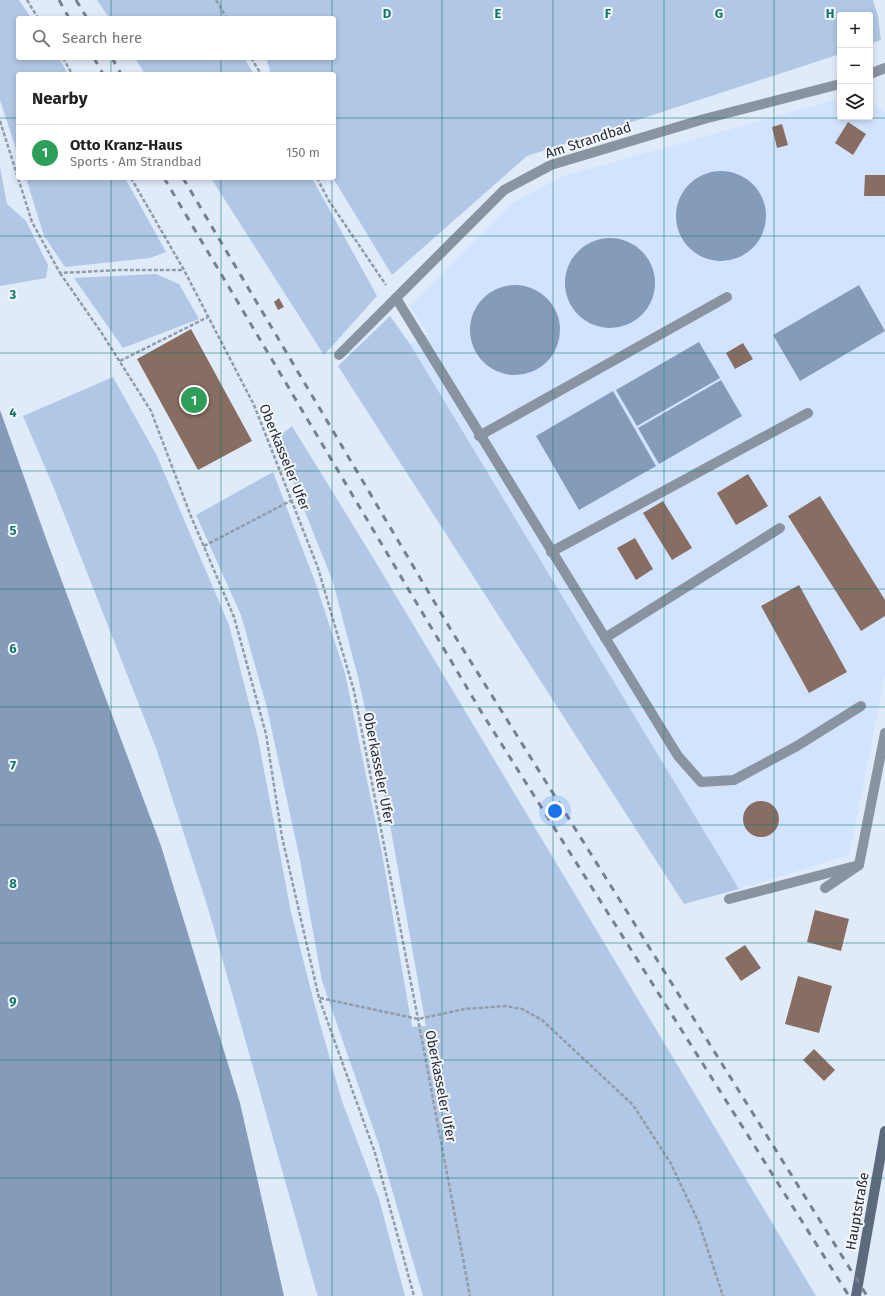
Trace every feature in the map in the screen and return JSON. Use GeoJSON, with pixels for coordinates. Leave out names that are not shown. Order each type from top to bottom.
{"type":"FeatureCollection","features":[{"type":"Feature","properties":{"kind":"main road","name":"Hauptstraße"},"geometry":{"type":"LineString","coordinates":[[856,1296],[885,1131]]}},
{"type":"Feature","properties":{"kind":"street"},"geometry":{"type":"LineString","coordinates":[[873,73],[885,68]]}},
{"type":"Feature","properties":{"kind":"street","name":"Am Strandbad"},"geometry":{"type":"LineString","coordinates":[[339,354],[504,190],[551,165],[704,119],[837,85]]}},
{"type":"Feature","properties":{"kind":"street"},"geometry":{"type":"LineString","coordinates":[[479,436],[726,297]]}},
{"type":"Feature","properties":{"kind":"street"},"geometry":{"type":"LineString","coordinates":[[396,298],[479,436],[678,756],[701,782],[734,780],[796,746],[861,706]]}},
{"type":"Feature","properties":{"kind":"street"},"geometry":{"type":"LineString","coordinates":[[552,552],[808,413]]}},
{"type":"Feature","properties":{"kind":"street"},"geometry":{"type":"LineString","coordinates":[[605,638],[780,528]]}},
{"type":"Feature","properties":{"kind":"street"},"geometry":{"type":"LineString","coordinates":[[825,888],[859,865],[885,733]]}},
{"type":"Feature","properties":{"kind":"street"},"geometry":{"type":"LineString","coordinates":[[729,899],[859,865]]}},
{"type":"Feature","properties":{"kind":"path"},"geometry":{"type":"LineString","coordinates":[[27,0],[37,16]]}},
{"type":"Feature","properties":{"kind":"path"},"geometry":{"type":"LineString","coordinates":[[216,0],[226,16]]}},
{"type":"Feature","properties":{"kind":"path"},"geometry":{"type":"LineString","coordinates":[[64,60],[71,72]]}},
{"type":"Feature","properties":{"kind":"path"},"geometry":{"type":"LineString","coordinates":[[252,60],[260,72]]}},
{"type":"Feature","properties":{"kind":"path"},"geometry":{"type":"LineString","coordinates":[[0,121],[16,172]]}},
{"type":"Feature","properties":{"kind":"path"},"geometry":{"type":"LineString","coordinates":[[19,180],[32,222],[60,273],[120,361],[151,411],[204,546],[234,617],[266,734],[282,837],[319,998],[375,1154],[414,1296]]}},
{"type":"Feature","properties":{"kind":"path","name":"Oberkasseler Ufer"},"geometry":{"type":"LineString","coordinates":[[132,180],[184,270],[267,435],[318,568],[354,692],[470,1296]]}},
{"type":"Feature","properties":{"kind":"path"},"geometry":{"type":"LineString","coordinates":[[318,180],[329,202],[396,298]]}},
{"type":"Feature","properties":{"kind":"path"},"geometry":{"type":"LineString","coordinates":[[60,273],[119,270],[184,270]]}},
{"type":"Feature","properties":{"kind":"path"},"geometry":{"type":"LineString","coordinates":[[120,361],[208,317]]}},
{"type":"Feature","properties":{"kind":"path"},"geometry":{"type":"LineString","coordinates":[[204,546],[292,500]]}},
{"type":"Feature","properties":{"kind":"path"},"geometry":{"type":"LineString","coordinates":[[319,998],[418,1019],[465,1009],[505,1006],[522,1009],[542,1020],[633,1105],[670,1162],[698,1223],[723,1296]]}},
{"type":"Feature","properties":{"kind":"shaded area"},"geometry":{"type":"Polygon","coordinates":[[[0,0],[19,0],[30,16],[16,16],[16,60],[60,60],[67,72],[16,72],[16,149],[0,100],[0,0]]]}},
{"type":"Feature","properties":{"kind":"shaded area"},"geometry":{"type":"Polygon","coordinates":[[[97,0],[873,0],[878,16],[881,40],[873,43],[873,12],[837,12],[837,55],[527,156],[392,275],[334,180],[336,180],[336,72],[270,72],[267,60],[336,60],[336,16],[108,16],[97,0]]]}},
{"type":"Feature","properties":{"kind":"shaded area"},"geometry":{"type":"Polygon","coordinates":[[[136,60],[245,60],[253,72],[144,72],[136,60]]]}},
{"type":"Feature","properties":{"kind":"shaded area"},"geometry":{"type":"Polygon","coordinates":[[[837,99],[837,120],[873,120],[873,102],[885,112],[885,676],[849,855],[739,889],[410,344],[428,334],[410,306],[512,203],[561,177],[837,99]]]}},
{"type":"Feature","properties":{"kind":"shaded area"},"geometry":{"type":"Polygon","coordinates":[[[0,167],[7,204],[26,221],[48,265],[46,278],[0,286],[0,167]]]}},
{"type":"Feature","properties":{"kind":"shaded area"},"geometry":{"type":"Polygon","coordinates":[[[721,171],[738,175],[753,184],[762,199],[766,216],[762,233],[753,248],[738,257],[721,261],[704,257],[689,248],[680,233],[676,216],[680,199],[689,184],[704,175],[721,171]]]}},
{"type":"Feature","properties":{"kind":"shaded area"},"geometry":{"type":"Polygon","coordinates":[[[27,180],[126,180],[166,252],[150,258],[65,267],[44,236],[27,180]]]}},
{"type":"Feature","properties":{"kind":"shaded area"},"geometry":{"type":"Polygon","coordinates":[[[212,180],[313,180],[377,296],[324,355],[212,180]]]}},
{"type":"Feature","properties":{"kind":"shaded area"},"geometry":{"type":"Polygon","coordinates":[[[610,238],[627,242],[642,251],[651,266],[655,283],[651,300],[642,315],[627,324],[610,328],[593,324],[578,315],[569,300],[565,283],[569,266],[578,251],[593,242],[610,238]]]}},
{"type":"Feature","properties":{"kind":"shaded area"},"geometry":{"type":"Polygon","coordinates":[[[156,274],[179,284],[199,319],[123,348],[74,278],[156,274]]]}},
{"type":"Feature","properties":{"kind":"shaded area"},"geometry":{"type":"Polygon","coordinates":[[[515,285],[532,289],[547,298],[556,313],[560,330],[556,347],[547,362],[532,371],[515,375],[498,371],[483,362],[474,347],[470,330],[474,313],[483,298],[498,289],[515,285]]]}},
{"type":"Feature","properties":{"kind":"shaded area"},"geometry":{"type":"Polygon","coordinates":[[[859,285],[885,331],[800,381],[773,335],[859,285]]]}},
{"type":"Feature","properties":{"kind":"shaded area"},"geometry":{"type":"Polygon","coordinates":[[[390,316],[410,344],[739,889],[684,904],[338,366],[390,316]]]}},
{"type":"Feature","properties":{"kind":"shaded area"},"geometry":{"type":"Polygon","coordinates":[[[699,342],[720,378],[637,426],[616,390],[699,342]]]}},
{"type":"Feature","properties":{"kind":"shaded area"},"geometry":{"type":"Polygon","coordinates":[[[113,377],[157,456],[229,625],[258,738],[291,912],[316,1010],[342,1101],[379,1199],[405,1296],[318,1296],[317,1294],[208,908],[156,748],[53,486],[23,416],[113,377]]]}},
{"type":"Feature","properties":{"kind":"shaded area"},"geometry":{"type":"Polygon","coordinates":[[[721,380],[742,416],[659,464],[638,428],[721,380]]]}},
{"type":"Feature","properties":{"kind":"shaded area"},"geometry":{"type":"Polygon","coordinates":[[[613,391],[656,466],[579,510],[536,436],[613,391]]]}},
{"type":"Feature","properties":{"kind":"shaded area"},"geometry":{"type":"Polygon","coordinates":[[[0,410],[48,544],[161,846],[240,1103],[284,1296],[0,1296],[0,410]]]}},
{"type":"Feature","properties":{"kind":"shaded area"},"geometry":{"type":"Polygon","coordinates":[[[292,426],[372,556],[816,1296],[423,1296],[379,1145],[322,981],[300,860],[267,708],[241,615],[196,515],[273,472],[316,584],[345,673],[382,853],[412,1027],[426,1026],[389,819],[359,681],[333,582],[276,439],[292,426]]]}},
{"type":"Feature","properties":{"kind":"building"},"geometry":{"type":"Polygon","coordinates":[[[848,122],[866,134],[853,155],[835,143],[848,122]]]}},
{"type":"Feature","properties":{"kind":"building"},"geometry":{"type":"Polygon","coordinates":[[[782,124],[788,145],[777,148],[772,127],[782,124]]]}},
{"type":"Feature","properties":{"kind":"building"},"geometry":{"type":"Polygon","coordinates":[[[865,175],[885,175],[885,196],[864,196],[865,175]]]}},
{"type":"Feature","properties":{"kind":"building"},"geometry":{"type":"Polygon","coordinates":[[[279,298],[284,307],[278,310],[274,302],[279,298]]]}},
{"type":"Feature","properties":{"kind":"building"},"geometry":{"type":"Polygon","coordinates":[[[191,329],[252,441],[198,470],[137,359],[191,329]]]}},
{"type":"Feature","properties":{"kind":"building"},"geometry":{"type":"Polygon","coordinates":[[[743,343],[753,359],[735,369],[726,353],[743,343]]]}},
{"type":"Feature","properties":{"kind":"building"},"geometry":{"type":"Polygon","coordinates":[[[748,474],[768,506],[736,525],[717,493],[748,474]]]}},
{"type":"Feature","properties":{"kind":"building"},"geometry":{"type":"Polygon","coordinates":[[[820,496],[885,600],[885,616],[861,631],[788,516],[820,496]]]}},
{"type":"Feature","properties":{"kind":"building"},"geometry":{"type":"Polygon","coordinates":[[[663,501],[692,548],[672,560],[643,513],[663,501]]]}},
{"type":"Feature","properties":{"kind":"building"},"geometry":{"type":"Polygon","coordinates":[[[635,538],[653,569],[636,580],[617,548],[635,538]]]}},
{"type":"Feature","properties":{"kind":"building"},"geometry":{"type":"Polygon","coordinates":[[[799,585],[847,672],[809,693],[761,606],[799,585]]]}},
{"type":"Feature","properties":{"kind":"building"},"geometry":{"type":"Polygon","coordinates":[[[761,801],[774,806],[779,819],[774,832],[761,837],[748,832],[743,819],[748,806],[761,801]]]}},
{"type":"Feature","properties":{"kind":"building"},"geometry":{"type":"Polygon","coordinates":[[[815,910],[849,919],[841,951],[807,942],[815,910]]]}},
{"type":"Feature","properties":{"kind":"building"},"geometry":{"type":"Polygon","coordinates":[[[745,945],[761,968],[741,981],[725,958],[745,945]]]}},
{"type":"Feature","properties":{"kind":"building"},"geometry":{"type":"Polygon","coordinates":[[[798,976],[832,986],[819,1033],[785,1024],[798,976]]]}},
{"type":"Feature","properties":{"kind":"building"},"geometry":{"type":"Polygon","coordinates":[[[814,1049],[835,1070],[824,1081],[803,1060],[814,1049]]]}},
{"type":"Feature","properties":{"kind":"railway"},"geometry":{"type":"LineString","coordinates":[[59,0],[68,16]]}},
{"type":"Feature","properties":{"kind":"railway"},"geometry":{"type":"LineString","coordinates":[[76,0],[86,16]]}},
{"type":"Feature","properties":{"kind":"railway"},"geometry":{"type":"LineString","coordinates":[[95,60],[102,72]]}},
{"type":"Feature","properties":{"kind":"railway"},"geometry":{"type":"LineString","coordinates":[[113,60],[120,72]]}},
{"type":"Feature","properties":{"kind":"railway"},"geometry":{"type":"LineString","coordinates":[[165,180],[482,713],[849,1296]]}},
{"type":"Feature","properties":{"kind":"railway"},"geometry":{"type":"LineString","coordinates":[[184,180],[451,630],[867,1296]]}},
{"type":"Feature","properties":{"kind":"place","name":"Otto Kranz-Haus"},"geometry":{"type":"Point","coordinates":[194,400]}}]}
